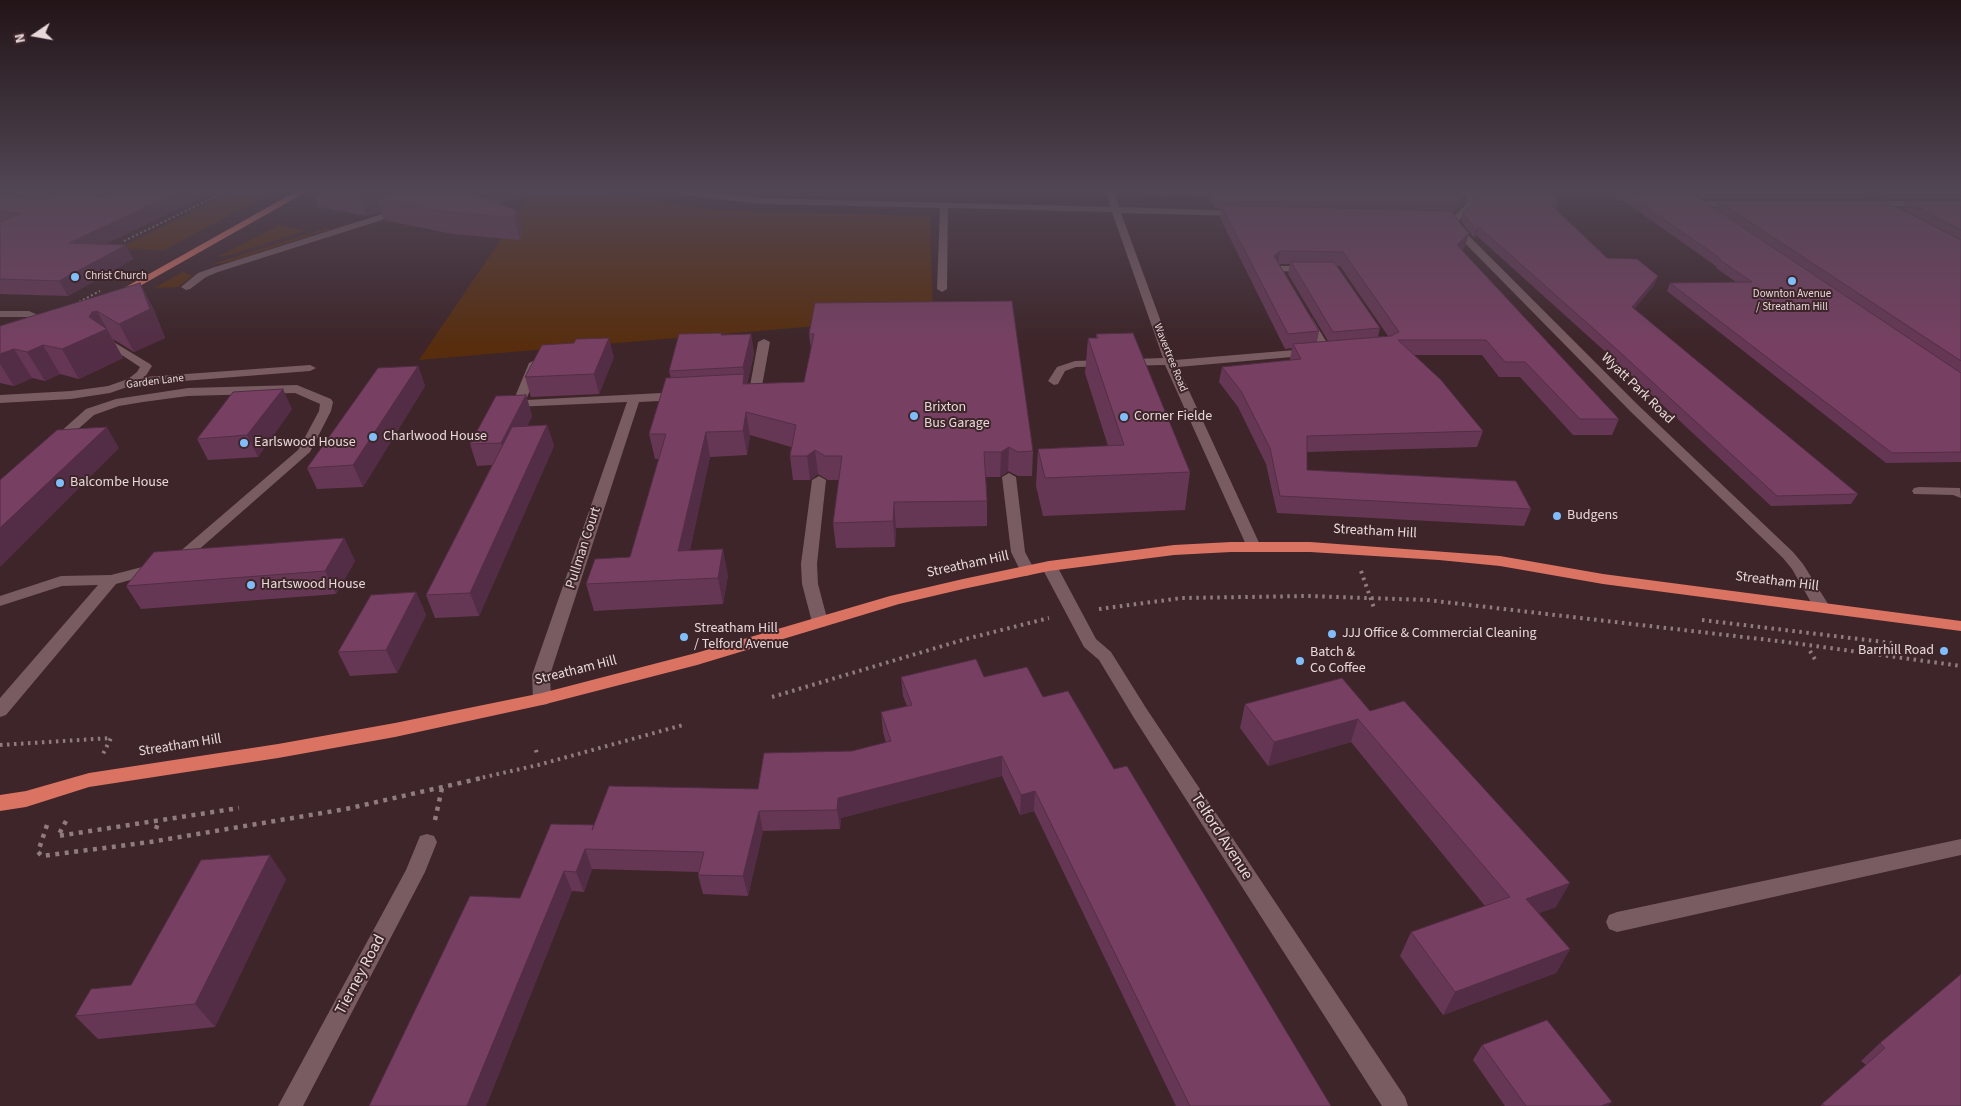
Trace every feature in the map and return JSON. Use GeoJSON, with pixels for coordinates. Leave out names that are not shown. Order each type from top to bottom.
{"type":"FeatureCollection","features":[{"type":"Feature","properties":{"kind":"highway"},"geometry":{"type":"LineString","coordinates":[[106,294],[203,244]]}},
{"type":"Feature","properties":{"kind":"highway"},"geometry":{"type":"LineString","coordinates":[[32,328],[52,321]]}},
{"type":"Feature","properties":{"kind":"highway","name":"Streatham Hill"},"geometry":{"type":"LineString","coordinates":[[0,803],[26,799],[89,780],[385,732],[542,699],[697,659],[820,622],[963,584],[1049,566],[1174,550],[1254,547],[1355,549],[1439,555],[1500,562],[1603,579],[1961,626]]}},
{"type":"Feature","properties":{"kind":"street"},"geometry":{"type":"LineString","coordinates":[[186,287],[202,275],[298,244]]}},
{"type":"Feature","properties":{"kind":"street"},"geometry":{"type":"LineString","coordinates":[[942,289],[943,244]]}},
{"type":"Feature","properties":{"kind":"street","name":"Wavertree Road"},"geometry":{"type":"LineString","coordinates":[[1127,244],[1171,363],[1254,547]]}},
{"type":"Feature","properties":{"kind":"street","name":"Wyatt Park Road"},"geometry":{"type":"LineString","coordinates":[[1470,244],[1634,408],[1788,555],[1798,567],[1822,607]]}},
{"type":"Feature","properties":{"kind":"street"},"geometry":{"type":"LineString","coordinates":[[1282,278],[1278,270],[1316,269]]}},
{"type":"Feature","properties":{"kind":"street"},"geometry":{"type":"LineString","coordinates":[[202,270],[215,270]]}},
{"type":"Feature","properties":{"kind":"street"},"geometry":{"type":"LineString","coordinates":[[1054,380],[1061,369],[1075,364],[1171,363],[1330,350],[1302,310]]}},
{"type":"Feature","properties":{"kind":"street"},"geometry":{"type":"LineString","coordinates":[[0,314],[30,314],[52,321]]}},
{"type":"Feature","properties":{"kind":"street"},"geometry":{"type":"LineString","coordinates":[[732,393],[752,392],[756,386],[764,342]]}},
{"type":"Feature","properties":{"kind":"street"},"geometry":{"type":"LineString","coordinates":[[112,344],[146,366],[142,374],[132,382]]}},
{"type":"Feature","properties":{"kind":"street"},"geometry":{"type":"LineString","coordinates":[[536,361],[518,404],[693,395]]}},
{"type":"Feature","properties":{"kind":"street","name":"Garden Lane"},"geometry":{"type":"LineString","coordinates":[[0,399],[71,395],[110,389],[132,382],[310,368]]}},
{"type":"Feature","properties":{"kind":"street"},"geometry":{"type":"LineString","coordinates":[[0,601],[61,581],[111,580],[146,572],[182,557],[303,452],[325,411],[327,402],[297,389],[188,392],[143,398],[90,412],[43,451]]}},
{"type":"Feature","properties":{"kind":"street","name":"Pullman Court"},"geometry":{"type":"LineString","coordinates":[[542,699],[542,675],[634,399]]}},
{"type":"Feature","properties":{"kind":"street"},"geometry":{"type":"LineString","coordinates":[[1009,476],[1018,552],[1027,571]]}},
{"type":"Feature","properties":{"kind":"street"},"geometry":{"type":"LineString","coordinates":[[819,480],[809,564],[810,584],[820,622]]}},
{"type":"Feature","properties":{"kind":"street"},"geometry":{"type":"LineString","coordinates":[[1920,491],[1955,491],[1961,494]]}},
{"type":"Feature","properties":{"kind":"street","name":"Telford Avenue"},"geometry":{"type":"LineString","coordinates":[[1049,566],[1090,642],[1105,656],[1140,713],[1396,1106]]}},
{"type":"Feature","properties":{"kind":"street"},"geometry":{"type":"LineString","coordinates":[[0,710],[111,580]]}},
{"type":"Feature","properties":{"kind":"street","name":"Tierney Road"},"geometry":{"type":"LineString","coordinates":[[290,1106],[415,872],[427,842]]}},
{"type":"Feature","properties":{"kind":"street"},"geometry":{"type":"LineString","coordinates":[[1617,922],[1961,848]]}},
{"type":"Feature","properties":{"kind":"path"},"geometry":{"type":"LineString","coordinates":[[76,303],[106,294]]}},
{"type":"Feature","properties":{"kind":"path"},"geometry":{"type":"LineString","coordinates":[[1359,564],[1374,608]]}},
{"type":"Feature","properties":{"kind":"path"},"geometry":{"type":"LineString","coordinates":[[772,697],[1026,622],[1134,604],[1191,598],[1370,597],[1456,604],[1786,642],[1961,666]]}},
{"type":"Feature","properties":{"kind":"path"},"geometry":{"type":"LineString","coordinates":[[1702,620],[1892,643]]}},
{"type":"Feature","properties":{"kind":"path"},"geometry":{"type":"LineString","coordinates":[[1799,632],[1803,638]]}},
{"type":"Feature","properties":{"kind":"path"},"geometry":{"type":"LineString","coordinates":[[1810,650],[1816,662]]}},
{"type":"Feature","properties":{"kind":"path"},"geometry":{"type":"LineString","coordinates":[[47,825],[38,852],[42,856],[150,842],[346,809],[442,788],[538,765],[683,725]]}},
{"type":"Feature","properties":{"kind":"path"},"geometry":{"type":"LineString","coordinates":[[0,745],[111,738],[102,755]]}},
{"type":"Feature","properties":{"kind":"path"},"geometry":{"type":"LineString","coordinates":[[442,788],[442,798]]}},
{"type":"Feature","properties":{"kind":"path"},"geometry":{"type":"LineString","coordinates":[[66,821],[58,836],[239,808]]}},
{"type":"Feature","properties":{"kind":"path"},"geometry":{"type":"LineString","coordinates":[[156,829],[160,820]]}},
{"type":"Feature","properties":{"kind":"shaded area"},"geometry":{"type":"Polygon","coordinates":[[[129,244],[176,244],[164,250],[120,248],[129,244]]]}},
{"type":"Feature","properties":{"kind":"shaded area"},"geometry":{"type":"Polygon","coordinates":[[[244,244],[266,244],[230,255],[218,257],[244,244]]]}},
{"type":"Feature","properties":{"kind":"shaded area"},"geometry":{"type":"Polygon","coordinates":[[[277,244],[286,244],[229,262],[209,265],[277,244]]]}},
{"type":"Feature","properties":{"kind":"shaded area"},"geometry":{"type":"Polygon","coordinates":[[[498,244],[931,244],[933,316],[419,360],[498,244]]]}},
{"type":"Feature","properties":{"kind":"shaded area"},"geometry":{"type":"Polygon","coordinates":[[[183,272],[192,276],[178,287],[154,288],[183,272]]]}},
{"type":"Feature","properties":{"kind":"building"},"geometry":{"type":"Polygon","coordinates":[[[0,244],[126,245],[59,281],[0,279],[0,244]]]}},
{"type":"Feature","properties":{"kind":"building"},"geometry":{"type":"Polygon","coordinates":[[[1241,244],[1458,244],[1457,245],[1619,419],[1580,419],[1525,362],[1505,362],[1486,340],[1398,340],[1441,380],[1483,431],[1307,436],[1307,470],[1516,481],[1531,509],[1280,496],[1270,448],[1241,391],[1222,367],[1301,359],[1293,344],[1391,336],[1399,332],[1343,252],[1280,251],[1274,256],[1319,331],[1288,334],[1241,244]]]}},
{"type":"Feature","properties":{"kind":"building"},"geometry":{"type":"Polygon","coordinates":[[[1498,244],[1592,244],[1607,258],[1637,259],[1658,276],[1632,307],[1858,494],[1777,496],[1498,244]]]}},
{"type":"Feature","properties":{"kind":"building"},"geometry":{"type":"Polygon","coordinates":[[[1699,244],[1767,244],[1961,373],[1961,452],[1892,453],[1670,283],[1752,282],[1699,244]]]}},
{"type":"Feature","properties":{"kind":"building"},"geometry":{"type":"Polygon","coordinates":[[[1783,244],[1961,244],[1961,361],[1783,244]]]}},
{"type":"Feature","properties":{"kind":"building"},"geometry":{"type":"Polygon","coordinates":[[[1291,262],[1334,262],[1380,328],[1333,332],[1291,262]]]}},
{"type":"Feature","properties":{"kind":"building"},"geometry":{"type":"Polygon","coordinates":[[[140,283],[150,309],[119,324],[97,311],[92,312],[89,317],[107,329],[62,349],[43,345],[27,352],[14,349],[0,354],[0,326],[140,283]]]}},
{"type":"Feature","properties":{"kind":"building"},"geometry":{"type":"Polygon","coordinates":[[[1012,301],[1033,451],[1018,452],[1009,447],[1001,452],[984,452],[987,501],[894,502],[893,521],[833,523],[842,456],[825,456],[815,450],[807,456],[790,456],[796,425],[746,412],[743,431],[706,432],[678,551],[723,549],[718,578],[586,584],[595,559],[630,557],[666,434],[649,434],[666,378],[744,374],[743,384],[804,382],[814,334],[809,334],[815,303],[1012,301]]]}},
{"type":"Feature","properties":{"kind":"building"},"geometry":{"type":"Polygon","coordinates":[[[722,333],[721,335],[751,334],[743,367],[669,371],[679,334],[722,333]]]}},
{"type":"Feature","properties":{"kind":"building"},"geometry":{"type":"Polygon","coordinates":[[[1133,333],[1190,472],[1045,478],[1038,449],[1124,445],[1088,338],[1098,338],[1096,334],[1133,333]]]}},
{"type":"Feature","properties":{"kind":"building"},"geometry":{"type":"Polygon","coordinates":[[[609,338],[594,374],[525,377],[542,345],[574,343],[576,339],[609,338]]]}},
{"type":"Feature","properties":{"kind":"building"},"geometry":{"type":"Polygon","coordinates":[[[418,366],[353,465],[307,468],[378,368],[418,366]]]}},
{"type":"Feature","properties":{"kind":"building"},"geometry":{"type":"Polygon","coordinates":[[[283,389],[247,435],[197,439],[233,392],[283,389]]]}},
{"type":"Feature","properties":{"kind":"building"},"geometry":{"type":"Polygon","coordinates":[[[526,395],[501,443],[470,444],[496,396],[526,395]]]}},
{"type":"Feature","properties":{"kind":"building"},"geometry":{"type":"Polygon","coordinates":[[[547,425],[470,593],[426,595],[512,427],[547,425]]]}},
{"type":"Feature","properties":{"kind":"building"},"geometry":{"type":"Polygon","coordinates":[[[107,427],[0,528],[0,480],[57,430],[107,427]]]}},
{"type":"Feature","properties":{"kind":"building"},"geometry":{"type":"Polygon","coordinates":[[[344,538],[325,571],[126,586],[154,552],[344,538]]]}},
{"type":"Feature","properties":{"kind":"building"},"geometry":{"type":"Polygon","coordinates":[[[416,592],[386,650],[338,652],[371,595],[416,592]]]}},
{"type":"Feature","properties":{"kind":"building"},"geometry":{"type":"Polygon","coordinates":[[[976,659],[984,677],[1027,667],[1043,697],[1068,691],[1114,769],[1127,766],[1331,1106],[1190,1106],[1035,791],[1021,795],[1002,756],[838,798],[837,810],[759,811],[743,876],[698,875],[704,852],[585,849],[576,872],[564,871],[467,1106],[369,1106],[470,896],[520,898],[551,824],[594,825],[609,786],[758,789],[764,753],[852,751],[891,741],[881,712],[912,705],[901,677],[976,659]]]}},
{"type":"Feature","properties":{"kind":"building"},"geometry":{"type":"Polygon","coordinates":[[[1342,678],[1370,711],[1404,701],[1570,883],[1526,899],[1570,949],[1455,992],[1411,932],[1510,897],[1358,719],[1274,742],[1245,704],[1342,678]]]}},
{"type":"Feature","properties":{"kind":"building"},"geometry":{"type":"Polygon","coordinates":[[[270,855],[195,1004],[75,1016],[91,989],[131,985],[201,860],[270,855]]]}},
{"type":"Feature","properties":{"kind":"building"},"geometry":{"type":"Polygon","coordinates":[[[1961,974],[1961,1106],[1825,1106],[1822,1104],[1885,1048],[1880,1043],[1961,974]]]}},
{"type":"Feature","properties":{"kind":"building"},"geometry":{"type":"Polygon","coordinates":[[[1547,1020],[1612,1102],[1601,1106],[1526,1106],[1482,1045],[1547,1020]]]}},
{"type":"Feature","properties":{"kind":"place","name":"Christ Church"},"geometry":{"type":"Point","coordinates":[75,277]}},
{"type":"Feature","properties":{"kind":"place","name":"Downton Avenue / Streatham Hill"},"geometry":{"type":"Point","coordinates":[1792,281]}},
{"type":"Feature","properties":{"kind":"place","name":"Brixton Bus Garage"},"geometry":{"type":"Point","coordinates":[914,416]}},
{"type":"Feature","properties":{"kind":"place","name":"Corner Fielde"},"geometry":{"type":"Point","coordinates":[1124,417]}},
{"type":"Feature","properties":{"kind":"place","name":"Charlwood House"},"geometry":{"type":"Point","coordinates":[373,437]}},
{"type":"Feature","properties":{"kind":"place","name":"Earlswood House"},"geometry":{"type":"Point","coordinates":[244,443]}},
{"type":"Feature","properties":{"kind":"place","name":"Balcombe House"},"geometry":{"type":"Point","coordinates":[60,483]}},
{"type":"Feature","properties":{"kind":"place","name":"Budgens"},"geometry":{"type":"Point","coordinates":[1557,516]}},
{"type":"Feature","properties":{"kind":"place","name":"Hartswood House"},"geometry":{"type":"Point","coordinates":[251,585]}},
{"type":"Feature","properties":{"kind":"place","name":"JJJ Office & Commercial Cleaning"},"geometry":{"type":"Point","coordinates":[1332,634]}},
{"type":"Feature","properties":{"kind":"place","name":"Streatham Hill / Telford Avenue"},"geometry":{"type":"Point","coordinates":[684,637]}},
{"type":"Feature","properties":{"kind":"place","name":"Barrhill Road"},"geometry":{"type":"Point","coordinates":[1944,651]}},
{"type":"Feature","properties":{"kind":"place","name":"Batch & Co Coffee"},"geometry":{"type":"Point","coordinates":[1300,661]}}]}
